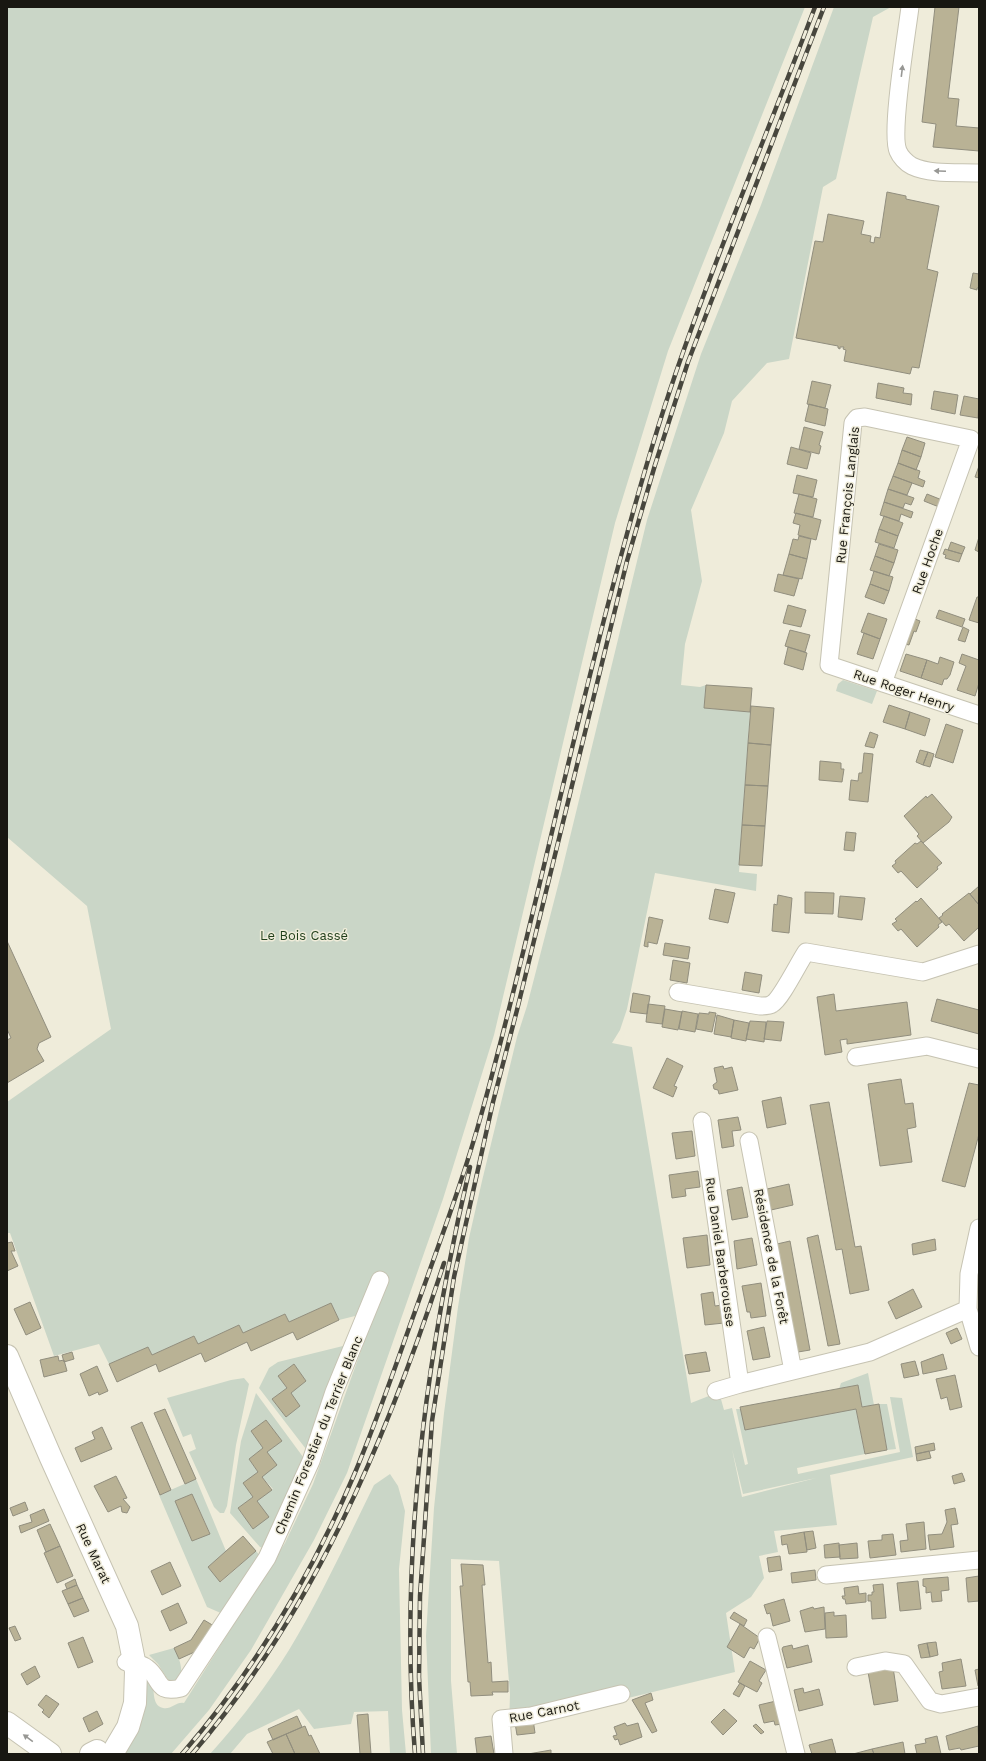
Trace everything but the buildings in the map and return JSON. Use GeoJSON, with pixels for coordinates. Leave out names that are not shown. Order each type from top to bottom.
{"type":"FeatureCollection","features":[{"type":"Feature","properties":{"kind":"main road","name":"Rue Marat"},"geometry":{"type":"LineString","coordinates":[[7,1356],[51,1458],[128,1626],[129,1662],[124,1679],[120,1714],[99,1753]]}},
{"type":"Feature","properties":{"kind":"main road","name":"Rue Marat"},"geometry":{"type":"LineString","coordinates":[[7,1388],[33,1449],[41,1457],[102,1594],[129,1662]]}},
{"type":"Feature","properties":{"kind":"main road"},"geometry":{"type":"LineString","coordinates":[[7,1723],[50,1754]]}},
{"type":"Feature","properties":{"kind":"main road"},"geometry":{"type":"LineString","coordinates":[[7,1741],[24,1754]]}},
{"type":"Feature","properties":{"kind":"street"},"geometry":{"type":"LineString","coordinates":[[910,7],[897,119],[896,144],[898,151],[903,159],[911,166],[925,170],[979,173]]}},
{"type":"Feature","properties":{"kind":"street","name":"Rue François Langlais"},"geometry":{"type":"LineString","coordinates":[[829,665],[853,423],[857,418],[865,417],[971,439]]}},
{"type":"Feature","properties":{"kind":"street","name":"Rue Hoche"},"geometry":{"type":"LineString","coordinates":[[883,683],[971,439]]}},
{"type":"Feature","properties":{"kind":"street","name":"Rue Roger Henry"},"geometry":{"type":"LineString","coordinates":[[829,665],[979,715]]}},
{"type":"Feature","properties":{"kind":"street"},"geometry":{"type":"LineString","coordinates":[[678,992],[760,1006],[771,1005],[780,998],[790,977],[806,952],[923,972],[979,954]]}},
{"type":"Feature","properties":{"kind":"street"},"geometry":{"type":"LineString","coordinates":[[856,1057],[927,1046],[979,1059]]}},
{"type":"Feature","properties":{"kind":"street","name":"Rue Daniel Barberousse"},"geometry":{"type":"LineString","coordinates":[[702,1121],[740,1384]]}},
{"type":"Feature","properties":{"kind":"street","name":"Résidence de la Forêt"},"geometry":{"type":"LineString","coordinates":[[749,1140],[793,1371]]}},
{"type":"Feature","properties":{"kind":"street"},"geometry":{"type":"LineString","coordinates":[[978,1237],[969,1274],[968,1309],[979,1347]]}},
{"type":"Feature","properties":{"kind":"street","name":"Chemin Forestier du Terrier Blanc"},"geometry":{"type":"LineString","coordinates":[[129,1662],[149,1669],[162,1688],[170,1691],[181,1688],[267,1558],[311,1461],[334,1392],[380,1280]]}},
{"type":"Feature","properties":{"kind":"street"},"geometry":{"type":"LineString","coordinates":[[716,1391],[870,1352],[968,1309]]}},
{"type":"Feature","properties":{"kind":"street"},"geometry":{"type":"LineString","coordinates":[[826,1575],[979,1560]]}},
{"type":"Feature","properties":{"kind":"street"},"geometry":{"type":"LineString","coordinates":[[767,1637],[796,1754]]}},
{"type":"Feature","properties":{"kind":"street"},"geometry":{"type":"LineString","coordinates":[[856,1667],[884,1661],[904,1664],[920,1684],[930,1701],[941,1704],[979,1697]]}},
{"type":"Feature","properties":{"kind":"street","name":"Rue Carnot"},"geometry":{"type":"LineString","coordinates":[[504,1754],[501,1719],[531,1716],[621,1694]]}},
{"type":"Feature","properties":{"kind":"green space","name":"Le Bois Cassé"},"geometry":{"type":"Polygon","coordinates":[[[7,7],[805,7],[668,351],[615,523],[494,1035],[443,1199],[347,1473],[314,1540],[251,1650],[209,1710],[171,1754],[125,1754],[134,1736],[144,1673],[151,1679],[155,1700],[159,1706],[166,1708],[179,1703],[184,1703],[285,1543],[313,1484],[367,1334],[385,1289],[359,1315],[339,1320],[331,1303],[289,1322],[285,1314],[243,1333],[239,1325],[198,1344],[194,1336],[152,1355],[148,1347],[109,1364],[99,1344],[54,1356],[10,1233],[7,1233],[7,1102],[111,1029],[87,906],[7,837],[7,7]]]}},
{"type":"Feature","properties":{"kind":"green space"},"geometry":{"type":"Polygon","coordinates":[[[834,7],[891,7],[873,17],[836,179],[823,187],[789,359],[767,363],[732,401],[724,433],[691,510],[702,581],[685,644],[681,685],[700,687],[706,685],[704,708],[750,712],[739,872],[757,874],[756,891],[655,873],[627,1009],[620,1030],[612,1043],[632,1047],[691,1403],[719,1392],[724,1410],[732,1408],[745,1465],[748,1464],[736,1409],[856,1409],[865,1454],[797,1468],[798,1474],[900,1452],[890,1397],[902,1398],[913,1457],[830,1475],[837,1525],[774,1531],[778,1552],[759,1556],[764,1578],[751,1597],[726,1613],[735,1672],[509,1727],[510,1694],[499,1561],[451,1559],[451,1681],[457,1754],[431,1754],[426,1636],[434,1508],[444,1413],[469,1238],[517,1037],[527,1006],[562,870],[647,520],[701,354],[761,205],[834,7]],[[732,1449],[742,1497],[816,1478],[743,1494],[732,1449]]]}},
{"type":"Feature","properties":{"kind":"green space"},"geometry":{"type":"Polygon","coordinates":[[[843,680],[877,691],[872,704],[836,691],[838,684],[843,680]]]}},
{"type":"Feature","properties":{"kind":"green space"},"geometry":{"type":"Polygon","coordinates":[[[347,1345],[309,1453],[259,1388],[269,1368],[278,1362],[347,1345]],[[294,1364],[278,1376],[287,1388],[272,1399],[286,1417],[300,1406],[291,1393],[306,1381],[294,1364]]]}},
{"type":"Feature","properties":{"kind":"green space"},"geometry":{"type":"Polygon","coordinates":[[[868,1373],[874,1405],[862,1407],[858,1385],[839,1389],[841,1383],[868,1373]]]}},
{"type":"Feature","properties":{"kind":"green space"},"geometry":{"type":"Polygon","coordinates":[[[244,1378],[249,1384],[236,1445],[227,1506],[224,1513],[220,1513],[214,1507],[189,1452],[196,1449],[191,1434],[183,1437],[167,1398],[231,1380],[244,1378]]]}},
{"type":"Feature","properties":{"kind":"green space"},"geometry":{"type":"Polygon","coordinates":[[[256,1393],[306,1461],[265,1549],[260,1547],[230,1513],[241,1441],[256,1393]],[[266,1420],[251,1431],[263,1448],[249,1459],[258,1472],[253,1497],[238,1508],[253,1529],[257,1501],[273,1489],[262,1477],[267,1452],[282,1441],[266,1420]]]}},
{"type":"Feature","properties":{"kind":"green space"},"geometry":{"type":"Polygon","coordinates":[[[879,1404],[887,1404],[896,1449],[887,1450],[879,1404]]]}},
{"type":"Feature","properties":{"kind":"green space"},"geometry":{"type":"Polygon","coordinates":[[[390,1474],[398,1486],[405,1511],[399,1569],[402,1710],[406,1754],[390,1754],[388,1711],[354,1712],[351,1724],[314,1729],[299,1709],[247,1734],[230,1754],[210,1754],[252,1704],[289,1650],[323,1589],[374,1485],[390,1474]]]}},
{"type":"Feature","properties":{"kind":"green space"},"geometry":{"type":"Polygon","coordinates":[[[196,1479],[226,1551],[208,1567],[221,1582],[256,1551],[261,1557],[223,1614],[207,1607],[159,1495],[196,1479]],[[192,1494],[175,1501],[192,1541],[210,1533],[192,1494]]]}},
{"type":"Feature","properties":{"kind":"green space"},"geometry":{"type":"Polygon","coordinates":[[[174,1648],[180,1664],[181,1676],[180,1681],[170,1683],[158,1664],[149,1655],[174,1648]]]}},
{"type":"Feature","properties":{"kind":"railway"},"geometry":{"type":"LineString","coordinates":[[182,1754],[233,1690],[257,1656],[300,1586],[337,1513],[354,1475],[385,1396],[467,1164],[482,1112],[501,1043],[602,625],[657,432],[681,358],[713,270],[815,7]]}},
{"type":"Feature","properties":{"kind":"railway"},"geometry":{"type":"LineString","coordinates":[[423,1754],[419,1677],[420,1596],[432,1421],[454,1277],[493,1102],[627,561],[655,465],[688,362],[824,7]]}},
{"type":"Feature","properties":{"kind":"railway"},"geometry":{"type":"LineString","coordinates":[[415,1754],[411,1680],[411,1606],[414,1532],[420,1458],[440,1312],[470,1167]]}},
{"type":"Feature","properties":{"kind":"railway"},"geometry":{"type":"LineString","coordinates":[[192,1754],[236,1699],[275,1642],[310,1582],[342,1521],[398,1394],[444,1263]]}}]}
